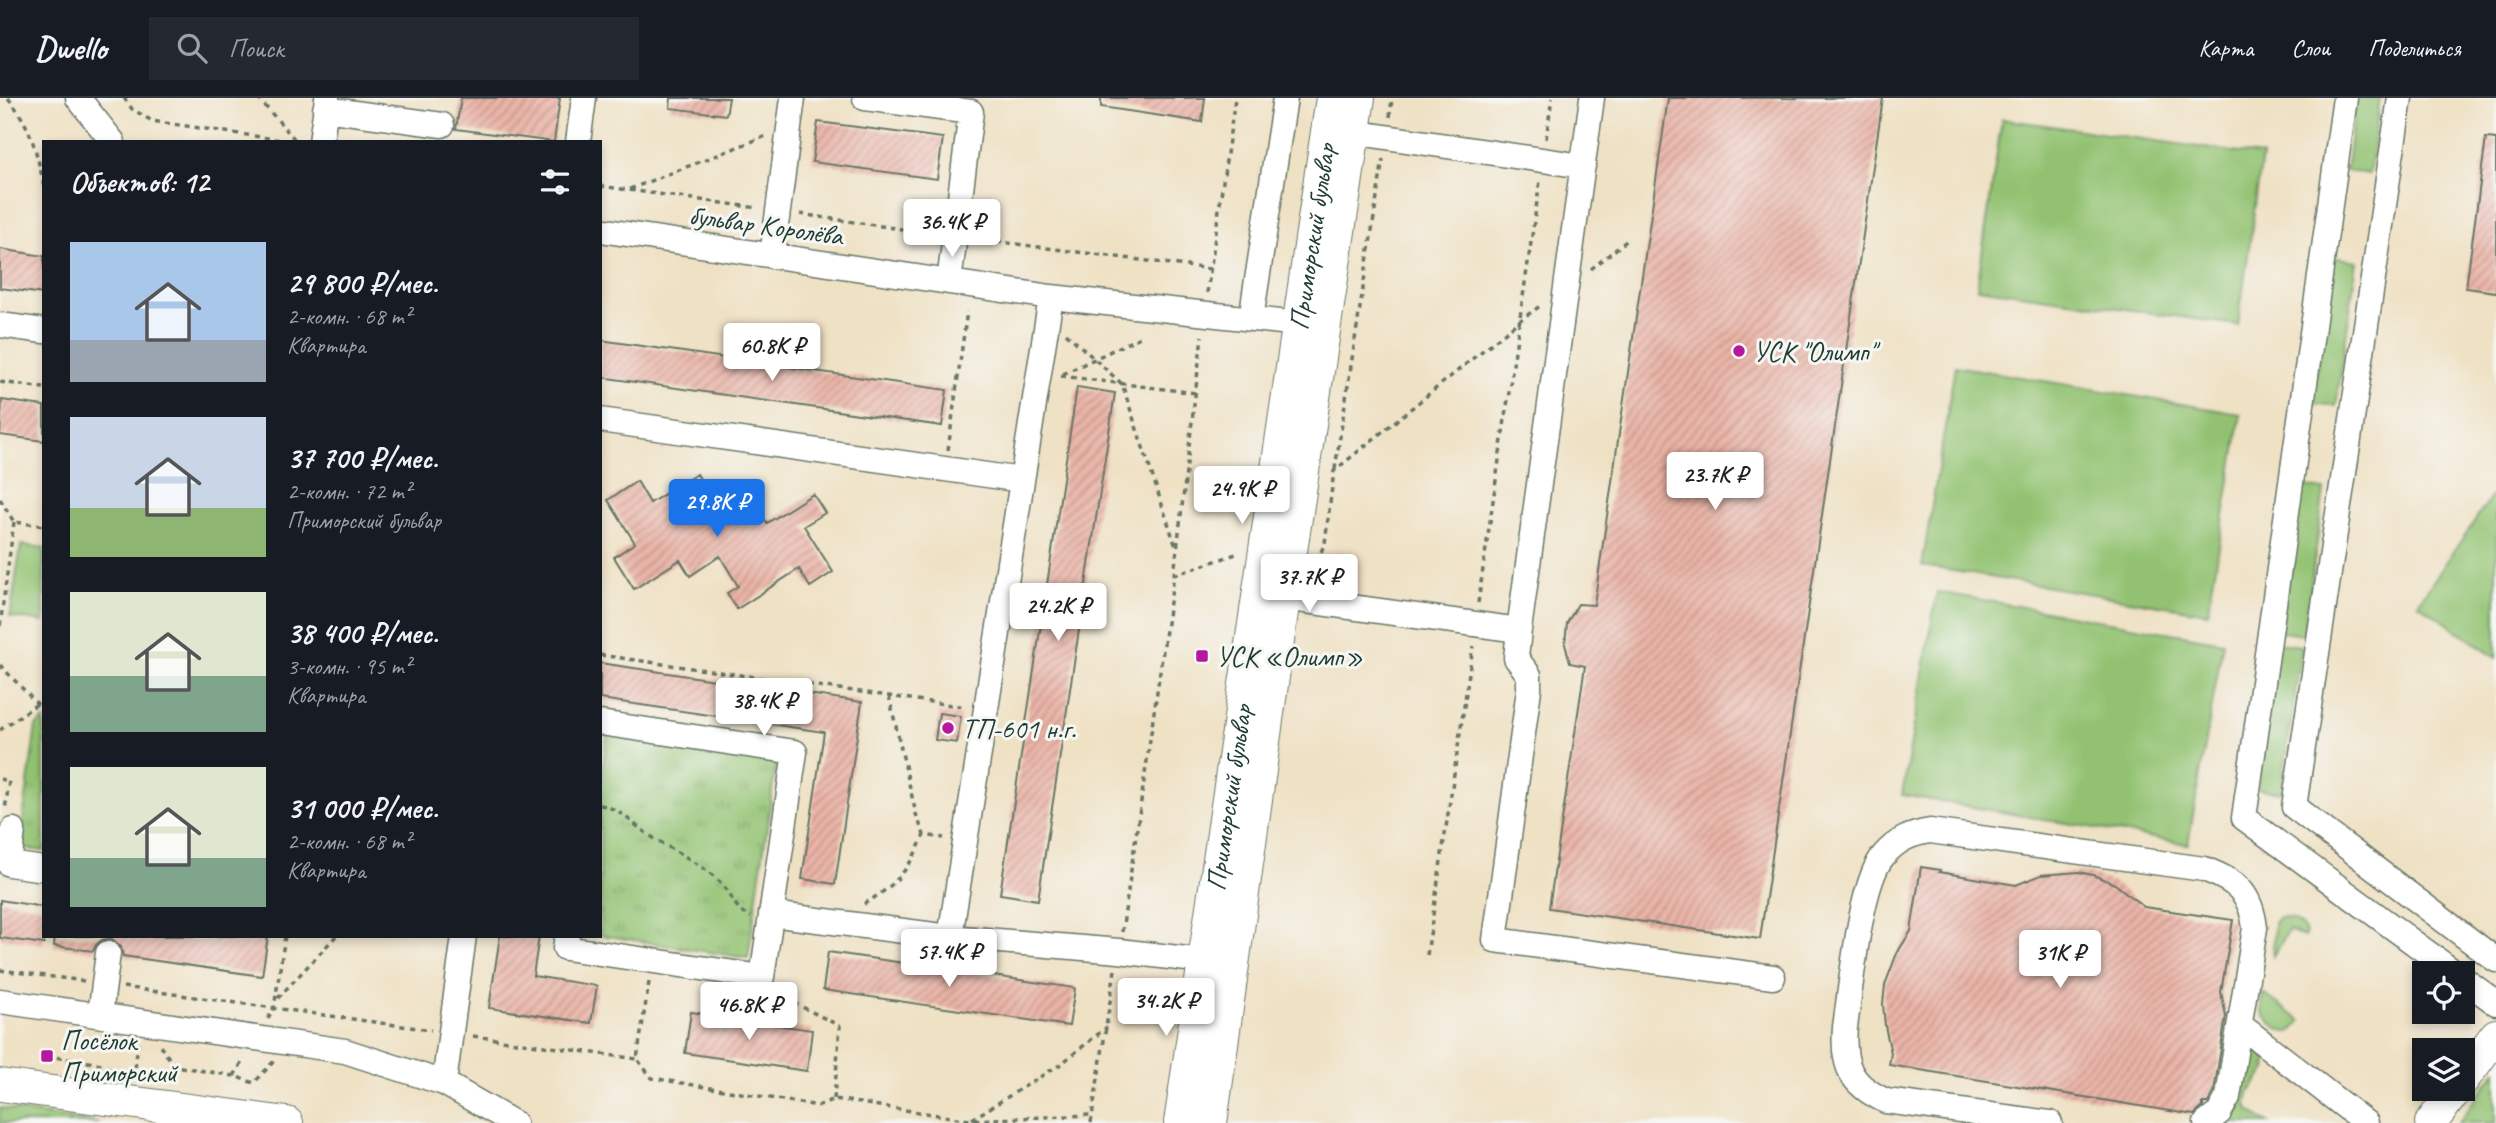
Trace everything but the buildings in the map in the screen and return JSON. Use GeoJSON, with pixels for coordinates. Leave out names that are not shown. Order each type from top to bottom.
{"type":"FeatureCollection","features":[{"type":"Feature","properties":{"kind":"main road"},"geometry":{"type":"LineString","coordinates":[[1211,1123],[1284,598],[1338,120],[1359,98]]}},
{"type":"Feature","properties":{"kind":"main road","name":"Приморский бульвар"},"geometry":{"type":"LineString","coordinates":[[1180,1123],[1299,324],[1338,120]]}},
{"type":"Feature","properties":{"kind":"main road"},"geometry":{"type":"LineString","coordinates":[[2475,1063],[2496,1035]]}},
{"type":"Feature","properties":{"kind":"main road"},"geometry":{"type":"LineString","coordinates":[[0,1084],[237,1120],[287,1123]]}},
{"type":"Feature","properties":{"kind":"main road"},"geometry":{"type":"LineString","coordinates":[[2431,1123],[2447,1101]]}},
{"type":"Feature","properties":{"kind":"street"},"geometry":{"type":"LineString","coordinates":[[78,98],[111,140]]}},
{"type":"Feature","properties":{"kind":"street"},"geometry":{"type":"LineString","coordinates":[[578,140],[584,98]]}},
{"type":"Feature","properties":{"kind":"street"},"geometry":{"type":"LineString","coordinates":[[772,256],[793,98]]}},
{"type":"Feature","properties":{"kind":"street"},"geometry":{"type":"LineString","coordinates":[[865,98],[971,112],[949,282]]}},
{"type":"Feature","properties":{"kind":"street"},"geometry":{"type":"LineString","coordinates":[[1251,319],[1285,98]]}},
{"type":"Feature","properties":{"kind":"street"},"geometry":{"type":"LineString","coordinates":[[1592,98],[1519,630],[1516,658],[1529,675],[1529,689],[1494,940],[1773,976]]}},
{"type":"Feature","properties":{"kind":"street"},"geometry":{"type":"LineString","coordinates":[[2345,98],[2244,818],[2439,961]]}},
{"type":"Feature","properties":{"kind":"street"},"geometry":{"type":"LineString","coordinates":[[2400,98],[2294,807],[2496,960]]}},
{"type":"Feature","properties":{"kind":"street"},"geometry":{"type":"LineString","coordinates":[[321,140],[326,104],[442,125]]}},
{"type":"Feature","properties":{"kind":"street"},"geometry":{"type":"LineString","coordinates":[[1338,120],[1387,137],[1583,166]]}},
{"type":"Feature","properties":{"kind":"street","name":"бульвар Королёва"},"geometry":{"type":"LineString","coordinates":[[602,230],[1051,297],[1299,324]]}},
{"type":"Feature","properties":{"kind":"street"},"geometry":{"type":"LineString","coordinates":[[950,937],[1051,297]]}},
{"type":"Feature","properties":{"kind":"street"},"geometry":{"type":"LineString","coordinates":[[0,325],[42,331]]}},
{"type":"Feature","properties":{"kind":"street"},"geometry":{"type":"LineString","coordinates":[[602,420],[1022,480]]}},
{"type":"Feature","properties":{"kind":"street"},"geometry":{"type":"LineString","coordinates":[[1284,598],[1519,630]]}},
{"type":"Feature","properties":{"kind":"street"},"geometry":{"type":"LineString","coordinates":[[566,938],[565,948],[762,977],[795,752],[602,723]]}},
{"type":"Feature","properties":{"kind":"street"},"geometry":{"type":"LineString","coordinates":[[13,830],[9,864],[42,869]]}},
{"type":"Feature","properties":{"kind":"street"},"geometry":{"type":"LineString","coordinates":[[2050,1123],[1886,1101],[1868,1093],[1854,1080],[1847,1064],[1845,1027],[1866,897],[1875,869],[1883,856],[1896,843],[1912,834],[1930,831],[2204,869],[2234,883],[2253,910],[2255,928],[2228,1097],[2219,1113],[2206,1123]]}},
{"type":"Feature","properties":{"kind":"street"},"geometry":{"type":"LineString","coordinates":[[771,918],[1204,961]]}},
{"type":"Feature","properties":{"kind":"street"},"geometry":{"type":"LineString","coordinates":[[444,1083],[464,938]]}},
{"type":"Feature","properties":{"kind":"street"},"geometry":{"type":"LineString","coordinates":[[100,1016],[108,953]]}},
{"type":"Feature","properties":{"kind":"street"},"geometry":{"type":"LineString","coordinates":[[2475,988],[2496,1003]]}},
{"type":"Feature","properties":{"kind":"street"},"geometry":{"type":"LineString","coordinates":[[0,1001],[345,1051],[444,1083],[514,1123]]}},
{"type":"Feature","properties":{"kind":"street"},"geometry":{"type":"LineString","coordinates":[[2240,1025],[2366,1123]]}},
{"type":"Feature","properties":{"kind":"path"},"geometry":{"type":"LineString","coordinates":[[8,98],[33,137],[42,176]]}},
{"type":"Feature","properties":{"kind":"path"},"geometry":{"type":"LineString","coordinates":[[124,98],[132,109],[152,121],[281,140]]}},
{"type":"Feature","properties":{"kind":"path"},"geometry":{"type":"LineString","coordinates":[[258,98],[293,140]]}},
{"type":"Feature","properties":{"kind":"path"},"geometry":{"type":"LineString","coordinates":[[1091,1123],[1174,575],[1210,269],[1235,98]]}},
{"type":"Feature","properties":{"kind":"path"},"geometry":{"type":"LineString","coordinates":[[1316,564],[1325,543],[1392,98]]}},
{"type":"Feature","properties":{"kind":"path"},"geometry":{"type":"LineString","coordinates":[[1427,955],[1552,98]]}},
{"type":"Feature","properties":{"kind":"path"},"geometry":{"type":"LineString","coordinates":[[628,190],[774,134]]}},
{"type":"Feature","properties":{"kind":"path"},"geometry":{"type":"LineString","coordinates":[[602,186],[1210,269]]}},
{"type":"Feature","properties":{"kind":"path"},"geometry":{"type":"LineString","coordinates":[[947,451],[967,311]]}},
{"type":"Feature","properties":{"kind":"path"},"geometry":{"type":"LineString","coordinates":[[1334,471],[1519,321]]}},
{"type":"Feature","properties":{"kind":"path"},"geometry":{"type":"LineString","coordinates":[[1065,333],[1122,384],[1177,549]]}},
{"type":"Feature","properties":{"kind":"path"},"geometry":{"type":"LineString","coordinates":[[1061,374],[1142,336]]}},
{"type":"Feature","properties":{"kind":"path"},"geometry":{"type":"LineString","coordinates":[[1061,374],[1196,393]]}},
{"type":"Feature","properties":{"kind":"path"},"geometry":{"type":"LineString","coordinates":[[1059,388],[1061,374]]}},
{"type":"Feature","properties":{"kind":"path"},"geometry":{"type":"LineString","coordinates":[[0,382],[42,388]]}},
{"type":"Feature","properties":{"kind":"path"},"geometry":{"type":"LineString","coordinates":[[0,499],[14,522],[0,626]]}},
{"type":"Feature","properties":{"kind":"path"},"geometry":{"type":"LineString","coordinates":[[14,522],[42,526]]}},
{"type":"Feature","properties":{"kind":"path"},"geometry":{"type":"LineString","coordinates":[[1174,575],[1246,551]]}},
{"type":"Feature","properties":{"kind":"path"},"geometry":{"type":"LineString","coordinates":[[602,655],[986,710]]}},
{"type":"Feature","properties":{"kind":"path"},"geometry":{"type":"LineString","coordinates":[[0,665],[42,709]]}},
{"type":"Feature","properties":{"kind":"path"},"geometry":{"type":"LineString","coordinates":[[832,922],[887,890],[902,875],[924,835],[916,814],[889,696]]}},
{"type":"Feature","properties":{"kind":"path"},"geometry":{"type":"LineString","coordinates":[[0,730],[42,700]]}},
{"type":"Feature","properties":{"kind":"path"},"geometry":{"type":"LineString","coordinates":[[602,804],[686,857],[722,884],[744,915],[771,918]]}},
{"type":"Feature","properties":{"kind":"path"},"geometry":{"type":"LineString","coordinates":[[924,835],[965,841]]}},
{"type":"Feature","properties":{"kind":"path"},"geometry":{"type":"LineString","coordinates":[[274,1008],[285,938]]}},
{"type":"Feature","properties":{"kind":"path"},"geometry":{"type":"LineString","coordinates":[[276,1000],[334,938]]}},
{"type":"Feature","properties":{"kind":"path"},"geometry":{"type":"LineString","coordinates":[[0,970],[637,1059],[652,1078],[818,1106],[834,1099],[970,1120],[1092,1115]]}},
{"type":"Feature","properties":{"kind":"path"},"geometry":{"type":"LineString","coordinates":[[637,1059],[651,973]]}},
{"type":"Feature","properties":{"kind":"path"},"geometry":{"type":"LineString","coordinates":[[770,991],[840,1026],[834,1099]]}},
{"type":"Feature","properties":{"kind":"path"},"geometry":{"type":"LineString","coordinates":[[133,1082],[140,1021]]}},
{"type":"Feature","properties":{"kind":"path"},"geometry":{"type":"LineString","coordinates":[[970,1120],[1043,1076],[1107,1026]]}},
{"type":"Feature","properties":{"kind":"path"},"geometry":{"type":"LineString","coordinates":[[47,1056],[102,1064],[122,1076]]}},
{"type":"Feature","properties":{"kind":"green space"},"geometry":{"type":"Polygon","coordinates":[[[2356,98],[2380,98],[2369,174],[2346,171],[2356,98]]]}},
{"type":"Feature","properties":{"kind":"green space"},"geometry":{"type":"Polygon","coordinates":[[[2002,119],[2262,156],[2238,325],[1977,288],[2002,119]]]}},
{"type":"Feature","properties":{"kind":"green space"},"geometry":{"type":"Polygon","coordinates":[[[2333,257],[2357,261],[2336,406],[2312,403],[2333,257]]]}},
{"type":"Feature","properties":{"kind":"green space"},"geometry":{"type":"Polygon","coordinates":[[[1955,366],[2241,414],[2208,613],[1922,566],[1955,366]]]}},
{"type":"Feature","properties":{"kind":"green space"},"geometry":{"type":"Polygon","coordinates":[[[2300,486],[2324,490],[2304,635],[2280,632],[2300,486]]]}},
{"type":"Feature","properties":{"kind":"green space"},"geometry":{"type":"Polygon","coordinates":[[[2496,490],[2496,658],[2418,603],[2496,490]]]}},
{"type":"Feature","properties":{"kind":"green space"},"geometry":{"type":"Polygon","coordinates":[[[21,545],[42,548],[42,622],[10,617],[21,545]]]}},
{"type":"Feature","properties":{"kind":"green space"},"geometry":{"type":"Polygon","coordinates":[[[1937,592],[2223,642],[2188,844],[1902,795],[1937,592]]]}},
{"type":"Feature","properties":{"kind":"green space"},"geometry":{"type":"Polygon","coordinates":[[[2278,643],[2302,646],[2281,792],[2257,789],[2278,643]]]}},
{"type":"Feature","properties":{"kind":"green space"},"geometry":{"type":"Polygon","coordinates":[[[42,722],[42,851],[19,848],[36,726],[42,722]]]}},
{"type":"Feature","properties":{"kind":"green space"},"geometry":{"type":"Polygon","coordinates":[[[608,732],[777,757],[748,958],[602,935],[602,772],[608,732]]]}},
{"type":"Feature","properties":{"kind":"green space"},"geometry":{"type":"Polygon","coordinates":[[[2279,917],[2296,921],[2306,933],[2304,937],[2289,930],[2273,956],[2274,923],[2279,917]]]}},
{"type":"Feature","properties":{"kind":"green space"},"geometry":{"type":"Polygon","coordinates":[[[2263,993],[2301,1021],[2294,1030],[2281,1030],[2263,1014],[2263,993]]]}},
{"type":"Feature","properties":{"kind":"green space"},"geometry":{"type":"Polygon","coordinates":[[[2262,1053],[2267,1059],[2266,1071],[2249,1092],[2247,1104],[2249,1110],[2269,1123],[2225,1123],[2239,1097],[2247,1054],[2262,1053]]]}},
{"type":"Feature","properties":{"kind":"green space"},"geometry":{"type":"Polygon","coordinates":[[[2496,1070],[2496,1123],[2458,1123],[2496,1070]]]}},
{"type":"Feature","properties":{"kind":"green space"},"geometry":{"type":"Polygon","coordinates":[[[0,1108],[100,1123],[0,1123],[0,1108]]]}},
{"type":"Feature","properties":{"kind":"place","name":"УСК \"Олимп\""},"geometry":{"type":"Point","coordinates":[1739,351]}},
{"type":"Feature","properties":{"kind":"place","name":"УСК «Олимп»"},"geometry":{"type":"Point","coordinates":[1202,656]}},
{"type":"Feature","properties":{"kind":"place","name":"ТП-601 н.г."},"geometry":{"type":"Point","coordinates":[948,728]}},
{"type":"Feature","properties":{"kind":"place","name":"Посёлок Приморский"},"geometry":{"type":"Point","coordinates":[47,1056]}}]}
